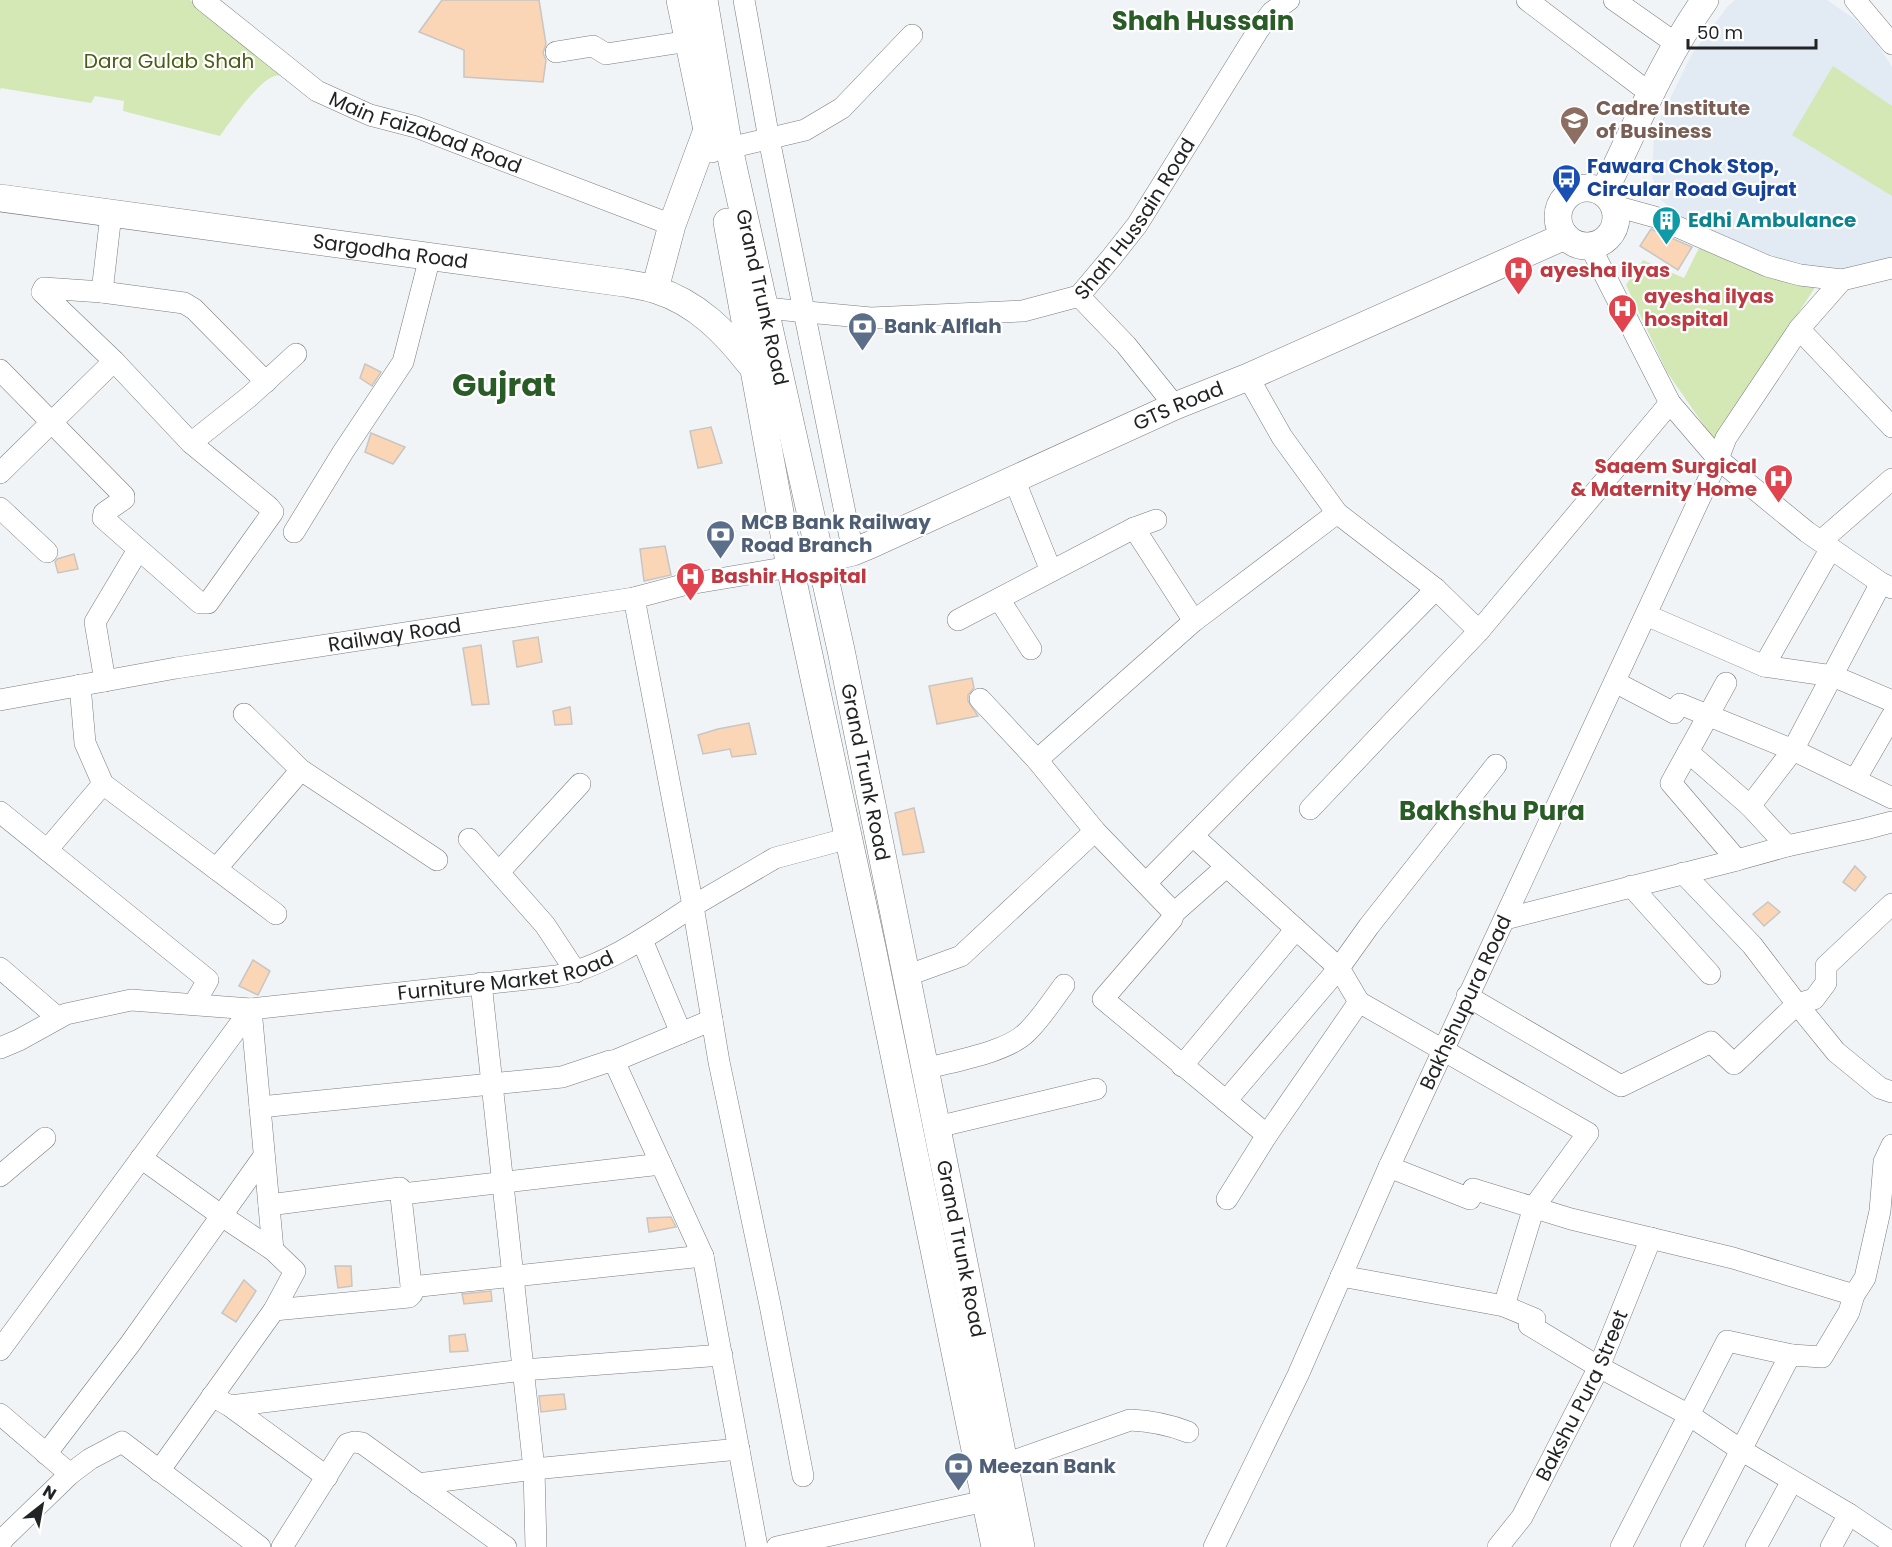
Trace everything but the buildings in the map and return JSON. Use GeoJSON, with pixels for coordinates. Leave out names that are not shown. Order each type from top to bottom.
{"type":"FeatureCollection","features":[{"type":"Feature","properties":{"kind":"main road","name":"Grand Trunk Road"},"geometry":{"type":"LineString","coordinates":[[680,0],[735,258],[752,367],[790,567],[849,838],[995,1547]]}},
{"type":"Feature","properties":{"kind":"main road","name":"Grand Trunk Road"},"geometry":{"type":"LineString","coordinates":[[704,0],[729,148],[843,661],[1021,1547]]}},
{"type":"Feature","properties":{"kind":"main road"},"geometry":{"type":"LineString","coordinates":[[1609,199],[1651,94],[1702,1]]}},
{"type":"Feature","properties":{"kind":"main road"},"geometry":{"type":"LineString","coordinates":[[655,289],[672,225],[707,130]]}},
{"type":"Feature","properties":{"kind":"main road"},"geometry":{"type":"LineString","coordinates":[[1595,188],[1609,199],[1617,215],[1616,224],[1612,232],[1599,244],[1577,241],[1560,228],[1558,210],[1562,201],[1576,189],[1595,188]]}},
{"type":"Feature","properties":{"kind":"main road","name":"Sargodha Road"},"geometry":{"type":"LineString","coordinates":[[0,198],[655,289],[695,308],[709,319],[731,339],[752,367]]}},
{"type":"Feature","properties":{"kind":"main road","name":"GTS Road"},"geometry":{"type":"LineString","coordinates":[[790,567],[853,552],[1175,406],[1577,241]]}},
{"type":"Feature","properties":{"kind":"main road"},"geometry":{"type":"LineString","coordinates":[[940,1279],[967,1275]]}},
{"type":"Feature","properties":{"kind":"street","name":"Main Faizabad Road"},"geometry":{"type":"LineString","coordinates":[[202,0],[317,91],[370,115],[416,127],[672,225]]}},
{"type":"Feature","properties":{"kind":"street"},"geometry":{"type":"LineString","coordinates":[[744,0],[769,139],[853,552]]}},
{"type":"Feature","properties":{"kind":"street","name":"Shah Hussain Road"},"geometry":{"type":"LineString","coordinates":[[765,308],[871,318],[1023,311],[1079,296],[1137,225],[1259,29],[1272,12],[1289,0]]}},
{"type":"Feature","properties":{"kind":"street"},"geometry":{"type":"LineString","coordinates":[[1527,0],[1651,94]]}},
{"type":"Feature","properties":{"kind":"street"},"geometry":{"type":"LineString","coordinates":[[1614,0],[1678,45]]}},
{"type":"Feature","properties":{"kind":"street"},"geometry":{"type":"LineString","coordinates":[[1855,0],[1892,44]]}},
{"type":"Feature","properties":{"kind":"street"},"geometry":{"type":"LineString","coordinates":[[729,148],[805,130],[842,108],[912,35]]}},
{"type":"Feature","properties":{"kind":"street"},"geometry":{"type":"LineString","coordinates":[[556,52],[593,46],[606,54],[689,41]]}},
{"type":"Feature","properties":{"kind":"street"},"geometry":{"type":"LineString","coordinates":[[1609,199],[1767,266],[1800,275],[1842,280],[1892,267]]}},
{"type":"Feature","properties":{"kind":"street"},"geometry":{"type":"LineString","coordinates":[[102,292],[111,214]]}},
{"type":"Feature","properties":{"kind":"street"},"geometry":{"type":"LineString","coordinates":[[1577,241],[1670,403],[1718,459],[1826,545],[1886,585],[1793,750],[1750,806]]}},
{"type":"Feature","properties":{"kind":"street"},"geometry":{"type":"LineString","coordinates":[[294,532],[343,452],[404,362],[430,257]]}},
{"type":"Feature","properties":{"kind":"street","name":"Bakhshupura Road"},"geometry":{"type":"LineString","coordinates":[[1214,1547],[1298,1375],[1467,996],[1505,919],[1726,438],[1798,329],[1842,280]]}},
{"type":"Feature","properties":{"kind":"street"},"geometry":{"type":"LineString","coordinates":[[0,370],[124,496],[124,499],[102,515],[138,550],[200,603],[208,603],[273,512],[191,443],[114,361],[42,292],[44,288],[102,292],[189,305],[266,382]]}},
{"type":"Feature","properties":{"kind":"street"},"geometry":{"type":"LineString","coordinates":[[1079,296],[1126,345],[1175,406]]}},
{"type":"Feature","properties":{"kind":"street"},"geometry":{"type":"LineString","coordinates":[[1798,329],[1892,427]]}},
{"type":"Feature","properties":{"kind":"street"},"geometry":{"type":"LineString","coordinates":[[191,443],[266,382],[296,354]]}},
{"type":"Feature","properties":{"kind":"street"},"geometry":{"type":"LineString","coordinates":[[0,473],[114,361]]}},
{"type":"Feature","properties":{"kind":"street"},"geometry":{"type":"LineString","coordinates":[[1248,377],[1282,437],[1337,513],[1436,589],[1479,631]]}},
{"type":"Feature","properties":{"kind":"street"},"geometry":{"type":"LineString","coordinates":[[1310,809],[1479,631],[1670,403]]}},
{"type":"Feature","properties":{"kind":"street"},"geometry":{"type":"LineString","coordinates":[[1014,479],[1051,571]]}},
{"type":"Feature","properties":{"kind":"street"},"geometry":{"type":"LineString","coordinates":[[1764,666],[1826,545],[1892,479]]}},
{"type":"Feature","properties":{"kind":"street"},"geometry":{"type":"LineString","coordinates":[[0,508],[47,552]]}},
{"type":"Feature","properties":{"kind":"street"},"geometry":{"type":"LineString","coordinates":[[1037,760],[1194,621],[1337,513]]}},
{"type":"Feature","properties":{"kind":"street"},"geometry":{"type":"LineString","coordinates":[[958,620],[1134,528],[1156,520]]}},
{"type":"Feature","properties":{"kind":"street"},"geometry":{"type":"LineString","coordinates":[[1134,528],[1194,621]]}},
{"type":"Feature","properties":{"kind":"street"},"geometry":{"type":"LineString","coordinates":[[105,681],[95,622],[138,550]]}},
{"type":"Feature","properties":{"kind":"street","name":"Railway Road"},"geometry":{"type":"LineString","coordinates":[[0,700],[176,668],[634,598],[683,585],[790,567]]}},
{"type":"Feature","properties":{"kind":"street"},"geometry":{"type":"LineString","coordinates":[[1146,883],[1436,589]]}},
{"type":"Feature","properties":{"kind":"street"},"geometry":{"type":"LineString","coordinates":[[634,598],[693,906],[712,1020],[803,1476]]}},
{"type":"Feature","properties":{"kind":"street"},"geometry":{"type":"LineString","coordinates":[[999,599],[1031,649]]}},
{"type":"Feature","properties":{"kind":"street"},"geometry":{"type":"LineString","coordinates":[[1646,615],[1764,666],[1833,676],[1892,701]]}},
{"type":"Feature","properties":{"kind":"street"},"geometry":{"type":"LineString","coordinates":[[1615,682],[1674,713],[1680,704],[1793,750],[1892,798]]}},
{"type":"Feature","properties":{"kind":"street"},"geometry":{"type":"LineString","coordinates":[[1726,683],[1671,783],[1737,860]]}},
{"type":"Feature","properties":{"kind":"street"},"geometry":{"type":"LineString","coordinates":[[80,685],[85,743],[103,784],[276,914]]}},
{"type":"Feature","properties":{"kind":"street"},"geometry":{"type":"LineString","coordinates":[[980,699],[1037,760],[1095,831],[1174,913]]}},
{"type":"Feature","properties":{"kind":"street"},"geometry":{"type":"LineString","coordinates":[[244,714],[301,770],[436,860]]}},
{"type":"Feature","properties":{"kind":"street"},"geometry":{"type":"LineString","coordinates":[[1855,780],[1892,716]]}},
{"type":"Feature","properties":{"kind":"street"},"geometry":{"type":"LineString","coordinates":[[1688,752],[1750,806],[1787,846]]}},
{"type":"Feature","properties":{"kind":"street"},"geometry":{"type":"LineString","coordinates":[[1226,1101],[1339,968],[1369,926],[1496,765]]}},
{"type":"Feature","properties":{"kind":"street"},"geometry":{"type":"LineString","coordinates":[[216,869],[301,770]]}},
{"type":"Feature","properties":{"kind":"street"},"geometry":{"type":"LineString","coordinates":[[47,850],[103,784]]}},
{"type":"Feature","properties":{"kind":"street"},"geometry":{"type":"LineString","coordinates":[[499,872],[580,784]]}},
{"type":"Feature","properties":{"kind":"street"},"geometry":{"type":"LineString","coordinates":[[0,812],[208,980],[194,1004]]}},
{"type":"Feature","properties":{"kind":"street"},"geometry":{"type":"LineString","coordinates":[[1505,919],[1787,846],[1892,822]]}},
{"type":"Feature","properties":{"kind":"street"},"geometry":{"type":"LineString","coordinates":[[906,976],[961,956],[1095,831]]}},
{"type":"Feature","properties":{"kind":"street"},"geometry":{"type":"LineString","coordinates":[[1193,836],[1339,968],[1359,1002],[1588,1132],[1534,1207],[1504,1306]]}},
{"type":"Feature","properties":{"kind":"street","name":"Furniture Market Road"},"geometry":{"type":"LineString","coordinates":[[0,1048],[66,1014],[131,1000],[251,1009],[576,972],[642,940],[693,906],[776,858],[849,838]]}},
{"type":"Feature","properties":{"kind":"street"},"geometry":{"type":"LineString","coordinates":[[469,839],[545,925],[576,972]]}},
{"type":"Feature","properties":{"kind":"street"},"geometry":{"type":"LineString","coordinates":[[1226,867],[1174,913],[1172,919],[1102,999],[1268,1135]]}},
{"type":"Feature","properties":{"kind":"street"},"geometry":{"type":"LineString","coordinates":[[1683,873],[1752,945],[1836,1052],[1880,1088],[1892,1092]]}},
{"type":"Feature","properties":{"kind":"street"},"geometry":{"type":"LineString","coordinates":[[1631,886],[1710,974]]}},
{"type":"Feature","properties":{"kind":"street"},"geometry":{"type":"LineString","coordinates":[[1467,996],[1621,1086],[1711,1042],[1734,1064],[1797,1004],[1814,999],[1826,982],[1826,966],[1892,904]]}},
{"type":"Feature","properties":{"kind":"street"},"geometry":{"type":"LineString","coordinates":[[1182,1066],[1296,929]]}},
{"type":"Feature","properties":{"kind":"street"},"geometry":{"type":"LineString","coordinates":[[642,940],[681,1033]]}},
{"type":"Feature","properties":{"kind":"street"},"geometry":{"type":"LineString","coordinates":[[0,968],[58,1018]]}},
{"type":"Feature","properties":{"kind":"street"},"geometry":{"type":"LineString","coordinates":[[481,983],[534,1469],[536,1547]]}},
{"type":"Feature","properties":{"kind":"street"},"geometry":{"type":"LineString","coordinates":[[925,1069],[1012,1043],[1026,1033],[1064,986]]}},
{"type":"Feature","properties":{"kind":"street"},"geometry":{"type":"LineString","coordinates":[[1227,1199],[1359,1002]]}},
{"type":"Feature","properties":{"kind":"street"},"geometry":{"type":"LineString","coordinates":[[251,1009],[273,1250]]}},
{"type":"Feature","properties":{"kind":"street"},"geometry":{"type":"LineString","coordinates":[[0,1350],[251,1009]]}},
{"type":"Feature","properties":{"kind":"street"},"geometry":{"type":"LineString","coordinates":[[260,1107],[562,1077],[614,1061],[712,1020]]}},
{"type":"Feature","properties":{"kind":"street"},"geometry":{"type":"LineString","coordinates":[[614,1061],[703,1256],[757,1547]]}},
{"type":"Feature","properties":{"kind":"street"},"geometry":{"type":"LineString","coordinates":[[936,1127],[1096,1089]]}},
{"type":"Feature","properties":{"kind":"street"},"geometry":{"type":"LineString","coordinates":[[0,1176],[45,1138]]}},
{"type":"Feature","properties":{"kind":"street"},"geometry":{"type":"LineString","coordinates":[[1621,1547],[1726,1341],[1792,1355],[1822,1357],[1850,1312],[1854,1295],[1864,1278],[1880,1211],[1884,1162],[1892,1145]]}},
{"type":"Feature","properties":{"kind":"street"},"geometry":{"type":"LineString","coordinates":[[46,1454],[130,1344],[264,1156]]}},
{"type":"Feature","properties":{"kind":"street"},"geometry":{"type":"LineString","coordinates":[[141,1158],[273,1250],[295,1271],[221,1401],[159,1471]]}},
{"type":"Feature","properties":{"kind":"street"},"geometry":{"type":"LineString","coordinates":[[402,1194],[661,1164]]}},
{"type":"Feature","properties":{"kind":"street"},"geometry":{"type":"LineString","coordinates":[[1389,1167],[1470,1199],[1473,1189],[1571,1219],[1733,1258],[1854,1295]]}},
{"type":"Feature","properties":{"kind":"street"},"geometry":{"type":"LineString","coordinates":[[269,1205],[399,1188],[402,1190],[412,1294],[409,1297],[274,1310]]}},
{"type":"Feature","properties":{"kind":"street","name":"Bakshu Pura Street"},"geometry":{"type":"LineString","coordinates":[[1498,1547],[1522,1517],[1599,1367],[1651,1238]]}},
{"type":"Feature","properties":{"kind":"street"},"geometry":{"type":"LineString","coordinates":[[411,1287],[703,1256]]}},
{"type":"Feature","properties":{"kind":"street"},"geometry":{"type":"LineString","coordinates":[[1341,1276],[1504,1306],[1535,1319],[1529,1325],[1599,1367],[1689,1415],[1741,1450],[1849,1514],[1892,1543]]}},
{"type":"Feature","properties":{"kind":"street"},"geometry":{"type":"LineString","coordinates":[[221,1401],[524,1370],[722,1355]]}},
{"type":"Feature","properties":{"kind":"street"},"geometry":{"type":"LineString","coordinates":[[1691,1547],[1792,1355]]}},
{"type":"Feature","properties":{"kind":"street"},"geometry":{"type":"LineString","coordinates":[[221,1401],[327,1477]]}},
{"type":"Feature","properties":{"kind":"street"},"geometry":{"type":"LineString","coordinates":[[0,1414],[70,1474]]}},
{"type":"Feature","properties":{"kind":"street"},"geometry":{"type":"LineString","coordinates":[[1005,1464],[1130,1420],[1150,1420],[1188,1432]]}},
{"type":"Feature","properties":{"kind":"street"},"geometry":{"type":"LineString","coordinates":[[0,1544],[70,1474],[90,1459],[124,1442],[260,1547]]}},
{"type":"Feature","properties":{"kind":"street"},"geometry":{"type":"LineString","coordinates":[[282,1547],[347,1444],[354,1442],[362,1443],[506,1547]]}},
{"type":"Feature","properties":{"kind":"street"},"geometry":{"type":"LineString","coordinates":[[418,1484],[534,1469],[739,1449]]}},
{"type":"Feature","properties":{"kind":"street"},"geometry":{"type":"LineString","coordinates":[[1756,1547],[1792,1481]]}},
{"type":"Feature","properties":{"kind":"street"},"geometry":{"type":"LineString","coordinates":[[777,1547],[985,1501]]}},
{"type":"Feature","properties":{"kind":"street"},"geometry":{"type":"LineString","coordinates":[[1831,1547],[1849,1514]]}},
{"type":"Feature","properties":{"kind":"shaded area"},"geometry":{"type":"Polygon","coordinates":[[[1735,0],[1827,0],[1853,18],[1876,42],[1892,67],[1892,260],[1850,271],[1775,265],[1686,220],[1661,200],[1652,177],[1654,131],[1692,54],[1727,7],[1735,0]]]}},
{"type":"Feature","properties":{"kind":"green space","name":"Dara Gulab Shah"},"geometry":{"type":"Polygon","coordinates":[[[0,0],[190,0],[289,77],[275,76],[268,79],[245,102],[220,136],[123,111],[124,101],[95,96],[91,103],[1,88],[0,90],[0,0]]]}},
{"type":"Feature","properties":{"kind":"green space"},"geometry":{"type":"Polygon","coordinates":[[[1833,66],[1892,106],[1892,196],[1792,135],[1833,66]]]}},
{"type":"Feature","properties":{"kind":"green space"},"geometry":{"type":"Polygon","coordinates":[[[1699,248],[1756,271],[1818,283],[1714,440],[1667,372],[1626,285],[1643,260],[1684,278],[1699,248]]]}},
{"type":"Feature","properties":{"kind":"place","name":"Cadre Institute of Business"},"geometry":{"type":"Point","coordinates":[1575,146]}},
{"type":"Feature","properties":{"kind":"place","name":"Fawara Chok Stop, Circular Road Gujrat"},"geometry":{"type":"Point","coordinates":[1566,204]}},
{"type":"Feature","properties":{"kind":"place","name":"Edhi Ambulance"},"geometry":{"type":"Point","coordinates":[1667,246]}},
{"type":"Feature","properties":{"kind":"place","name":"ayesha ilyas"},"geometry":{"type":"Point","coordinates":[1519,296]}},
{"type":"Feature","properties":{"kind":"place","name":"ayesha ilyas hospital"},"geometry":{"type":"Point","coordinates":[1623,334]}},
{"type":"Feature","properties":{"kind":"place","name":"Bank Alflah"},"geometry":{"type":"Point","coordinates":[863,352]}},
{"type":"Feature","properties":{"kind":"place","name":"Saaem Surgical & Maternity Home"},"geometry":{"type":"Point","coordinates":[1778,504]}},
{"type":"Feature","properties":{"kind":"place","name":"MCB Bank Railway Road Branch"},"geometry":{"type":"Point","coordinates":[720,560]}},
{"type":"Feature","properties":{"kind":"place","name":"Bashir Hospital"},"geometry":{"type":"Point","coordinates":[690,602]}},
{"type":"Feature","properties":{"kind":"place","name":"Meezan Bank"},"geometry":{"type":"Point","coordinates":[958,1492]}},
{"type":"Feature","properties":{"kind":"district","name":"Shah Hussain"},"geometry":{"type":"Point","coordinates":[1203,21]}},
{"type":"Feature","properties":{"kind":"district","name":"Gujrat"},"geometry":{"type":"Point","coordinates":[504,384]}},
{"type":"Feature","properties":{"kind":"district","name":"Bakhshu Pura"},"geometry":{"type":"Point","coordinates":[1492,811]}}]}
